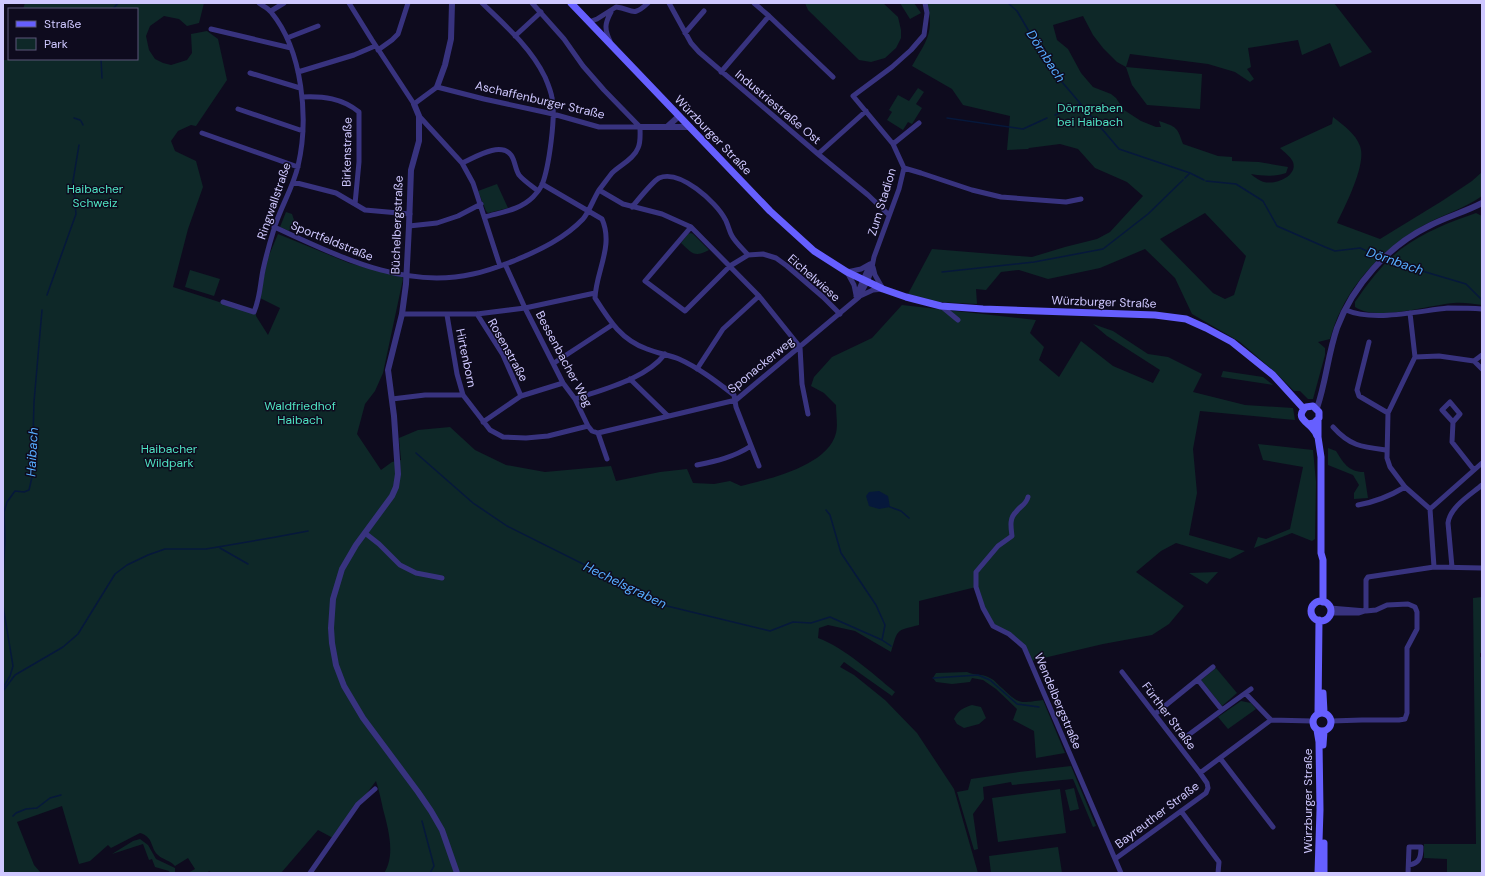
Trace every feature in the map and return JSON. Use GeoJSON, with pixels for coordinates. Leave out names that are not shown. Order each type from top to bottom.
{"type":"FeatureCollection","features":[{"type":"Feature","properties":{"kind":"main road","name":"Würzburger Straße"},"geometry":{"type":"LineString","coordinates":[[571,3],[768,210],[805,244],[823,258],[847,272],[883,289],[906,297],[941,306],[983,309],[1155,314],[1186,320],[1206,328],[1232,342],[1272,375],[1298,402],[1310,407]]}},
{"type":"Feature","properties":{"kind":"main road"},"geometry":{"type":"LineString","coordinates":[[1318,437],[1302,418],[1302,412],[1310,407],[1320,414],[1318,421],[1318,437],[1321,456],[1321,553],[1319,560],[1321,602]]}},
{"type":"Feature","properties":{"kind":"main road"},"geometry":{"type":"LineString","coordinates":[[1308,424],[1318,421]]}},
{"type":"Feature","properties":{"kind":"main road"},"geometry":{"type":"LineString","coordinates":[[1321,602],[1328,604],[1330,611],[1328,618],[1321,620],[1312,615],[1314,604],[1321,602]]}},
{"type":"Feature","properties":{"kind":"main road"},"geometry":{"type":"LineString","coordinates":[[1321,620],[1321,713]]}},
{"type":"Feature","properties":{"kind":"main road"},"geometry":{"type":"LineString","coordinates":[[1321,713],[1329,716],[1331,722],[1329,728],[1320,731],[1314,728],[1312,721],[1315,715],[1321,713]]}},
{"type":"Feature","properties":{"kind":"main road","name":"Würzburger Straße"},"geometry":{"type":"LineString","coordinates":[[1318,873],[1320,731]]}},
{"type":"Feature","properties":{"kind":"main road","name":"Würzburger Straße"},"geometry":{"type":"LineString","coordinates":[[1320,731],[1324,873]]}},
{"type":"Feature","properties":{"kind":"street","name":"Ringwallstraße"},"geometry":{"type":"LineString","coordinates":[[223,302],[254,312],[258,301],[264,263],[274,228],[298,167],[303,132],[302,98],[298,72],[291,48],[287,38],[271,11],[259,3]]}},
{"type":"Feature","properties":{"kind":"street"},"geometry":{"type":"LineString","coordinates":[[271,11],[284,3]]}},
{"type":"Feature","properties":{"kind":"street","name":"Büchelbergstraße"},"geometry":{"type":"LineString","coordinates":[[349,3],[376,48],[414,104],[419,116],[419,141],[411,170],[410,214],[402,314],[388,370],[399,466],[396,487],[392,496],[351,553],[342,569],[336,586],[331,613],[332,643],[336,665],[344,686],[363,718],[418,792],[442,830],[456,873]]}},
{"type":"Feature","properties":{"kind":"street"},"geometry":{"type":"LineString","coordinates":[[298,72],[376,48],[392,40],[398,34],[408,3]]}},
{"type":"Feature","properties":{"kind":"street"},"geometry":{"type":"LineString","coordinates":[[414,104],[437,87],[445,65],[451,39],[452,3]]}},
{"type":"Feature","properties":{"kind":"street"},"geometry":{"type":"LineString","coordinates":[[482,3],[515,36],[545,77],[553,99],[550,153],[542,184],[538,191],[528,201],[515,208],[485,217]]}},
{"type":"Feature","properties":{"kind":"street"},"geometry":{"type":"LineString","coordinates":[[532,3],[564,39],[582,66],[640,127]]}},
{"type":"Feature","properties":{"kind":"street"},"geometry":{"type":"LineString","coordinates":[[589,22],[616,8],[637,12],[648,3]]}},
{"type":"Feature","properties":{"kind":"street","name":"Industriestraße Ost"},"geometry":{"type":"LineString","coordinates":[[669,3],[685,33],[699,52],[868,195],[889,215]]}},
{"type":"Feature","properties":{"kind":"street"},"geometry":{"type":"LineString","coordinates":[[754,3],[833,76]]}},
{"type":"Feature","properties":{"kind":"street","name":"Zum Stadion"},"geometry":{"type":"LineString","coordinates":[[865,281],[899,189],[904,168],[893,144],[853,96],[892,67],[911,50],[924,35],[927,13],[924,3]]}},
{"type":"Feature","properties":{"kind":"street"},"geometry":{"type":"LineString","coordinates":[[597,29],[606,21],[611,11]]}},
{"type":"Feature","properties":{"kind":"street"},"geometry":{"type":"LineString","coordinates":[[685,33],[704,11]]}},
{"type":"Feature","properties":{"kind":"street"},"geometry":{"type":"LineString","coordinates":[[515,36],[541,12]]}},
{"type":"Feature","properties":{"kind":"street"},"geometry":{"type":"LineString","coordinates":[[721,72],[769,16]]}},
{"type":"Feature","properties":{"kind":"street"},"geometry":{"type":"LineString","coordinates":[[606,21],[606,29],[613,46]]}},
{"type":"Feature","properties":{"kind":"street"},"geometry":{"type":"LineString","coordinates":[[287,38],[318,26]]}},
{"type":"Feature","properties":{"kind":"street"},"geometry":{"type":"LineString","coordinates":[[211,29],[291,48]]}},
{"type":"Feature","properties":{"kind":"street"},"geometry":{"type":"LineString","coordinates":[[250,73],[300,88]]}},
{"type":"Feature","properties":{"kind":"street","name":"Aschaffenburger Straße"},"geometry":{"type":"LineString","coordinates":[[437,87],[553,114],[599,127],[690,127]]}},
{"type":"Feature","properties":{"kind":"street","name":"Birkenstraße"},"geometry":{"type":"LineString","coordinates":[[302,98],[319,96],[336,99],[351,105],[359,112],[359,162],[355,204]]}},
{"type":"Feature","properties":{"kind":"street"},"geometry":{"type":"LineString","coordinates":[[238,109],[303,132]]}},
{"type":"Feature","properties":{"kind":"street"},"geometry":{"type":"LineString","coordinates":[[818,154],[866,111]]}},
{"type":"Feature","properties":{"kind":"street","name":"Bessenbacher Weg"},"geometry":{"type":"LineString","coordinates":[[419,116],[462,163],[473,183],[502,265],[563,383],[575,399],[588,426],[592,431],[598,433]]}},
{"type":"Feature","properties":{"kind":"street"},"geometry":{"type":"LineString","coordinates":[[668,126],[680,116]]}},
{"type":"Feature","properties":{"kind":"street"},"geometry":{"type":"LineString","coordinates":[[893,144],[919,124]]}},
{"type":"Feature","properties":{"kind":"street","name":"Sportfeldstraße"},"geometry":{"type":"LineString","coordinates":[[274,228],[328,252],[365,266],[406,276],[440,278],[467,275],[502,265],[537,251],[556,240],[585,217],[587,210],[599,190],[612,173],[632,157],[638,149],[640,127]]}},
{"type":"Feature","properties":{"kind":"street"},"geometry":{"type":"LineString","coordinates":[[202,133],[298,167]]}},
{"type":"Feature","properties":{"kind":"street"},"geometry":{"type":"LineString","coordinates":[[462,163],[497,149],[504,149],[510,154],[521,176],[538,191]]}},
{"type":"Feature","properties":{"kind":"street"},"geometry":{"type":"LineString","coordinates":[[904,168],[922,172],[972,190],[1002,197],[1066,202],[1081,199]]}},
{"type":"Feature","properties":{"kind":"street"},"geometry":{"type":"LineString","coordinates":[[632,207],[659,178],[669,176],[680,179],[699,189],[718,209],[725,218],[732,237],[748,255],[730,266],[686,310],[645,281],[691,227]]}},
{"type":"Feature","properties":{"kind":"street"},"geometry":{"type":"LineString","coordinates":[[293,182],[336,193],[365,210],[410,214]]}},
{"type":"Feature","properties":{"kind":"street"},"geometry":{"type":"LineString","coordinates":[[542,184],[602,219],[605,226],[605,253],[595,298],[612,325],[631,341],[645,348],[678,359],[697,369],[734,395],[736,407],[759,466]]}},
{"type":"Feature","properties":{"kind":"street"},"geometry":{"type":"LineString","coordinates":[[599,190],[623,204],[662,214],[691,227],[759,296],[800,347],[802,384],[808,414]]}},
{"type":"Feature","properties":{"kind":"street"},"geometry":{"type":"LineString","coordinates":[[1310,407],[1320,400],[1337,328],[1358,290],[1376,266],[1403,242],[1429,226],[1482,202]]}},
{"type":"Feature","properties":{"kind":"street"},"geometry":{"type":"LineString","coordinates":[[409,226],[437,223],[458,216],[480,204]]}},
{"type":"Feature","properties":{"kind":"street","name":"Eichelwiese"},"geometry":{"type":"LineString","coordinates":[[748,255],[763,254],[776,258],[823,297],[840,314]]}},
{"type":"Feature","properties":{"kind":"street"},"geometry":{"type":"LineString","coordinates":[[872,262],[875,275],[883,289],[858,296],[847,272],[861,269],[872,262]]}},
{"type":"Feature","properties":{"kind":"street","name":"Sponackerweg"},"geometry":{"type":"LineString","coordinates":[[598,433],[736,400],[854,302],[865,281]]}},
{"type":"Feature","properties":{"kind":"street"},"geometry":{"type":"LineString","coordinates":[[402,314],[477,314],[525,308],[595,293]]}},
{"type":"Feature","properties":{"kind":"street"},"geometry":{"type":"LineString","coordinates":[[697,369],[723,329],[759,296]]}},
{"type":"Feature","properties":{"kind":"street"},"geometry":{"type":"LineString","coordinates":[[941,306],[958,320]]}},
{"type":"Feature","properties":{"kind":"street"},"geometry":{"type":"LineString","coordinates":[[1346,310],[1360,315],[1410,313],[1448,308],[1482,309]]}},
{"type":"Feature","properties":{"kind":"street"},"geometry":{"type":"LineString","coordinates":[[1410,313],[1415,357],[1388,413],[1386,450],[1390,467],[1405,487],[1430,509],[1434,567]]}},
{"type":"Feature","properties":{"kind":"street","name":"Rosenstraße"},"geometry":{"type":"LineString","coordinates":[[477,314],[503,355],[521,396]]}},
{"type":"Feature","properties":{"kind":"street","name":"Hirtenborn"},"geometry":{"type":"LineString","coordinates":[[447,315],[457,374],[463,395],[490,430],[503,437],[526,438],[548,436],[588,426]]}},
{"type":"Feature","properties":{"kind":"street"},"geometry":{"type":"LineString","coordinates":[[554,363],[612,325]]}},
{"type":"Feature","properties":{"kind":"street"},"geometry":{"type":"LineString","coordinates":[[1369,342],[1357,390],[1359,396],[1388,413]]}},
{"type":"Feature","properties":{"kind":"street"},"geometry":{"type":"LineString","coordinates":[[575,399],[630,379],[659,362],[665,354]]}},
{"type":"Feature","properties":{"kind":"street"},"geometry":{"type":"LineString","coordinates":[[1474,361],[1482,355]]}},
{"type":"Feature","properties":{"kind":"street"},"geometry":{"type":"LineString","coordinates":[[1415,357],[1439,356],[1474,361],[1482,369]]}},
{"type":"Feature","properties":{"kind":"street"},"geometry":{"type":"LineString","coordinates":[[630,379],[668,416]]}},
{"type":"Feature","properties":{"kind":"street"},"geometry":{"type":"LineString","coordinates":[[483,422],[521,396],[563,383]]}},
{"type":"Feature","properties":{"kind":"street"},"geometry":{"type":"LineString","coordinates":[[392,399],[425,395],[463,395]]}},
{"type":"Feature","properties":{"kind":"street"},"geometry":{"type":"LineString","coordinates":[[1453,422],[1452,442],[1474,470]]}},
{"type":"Feature","properties":{"kind":"street"},"geometry":{"type":"LineString","coordinates":[[1333,427],[1341,436],[1356,445],[1386,450]]}},
{"type":"Feature","properties":{"kind":"street"},"geometry":{"type":"LineString","coordinates":[[598,433],[607,459]]}},
{"type":"Feature","properties":{"kind":"street"},"geometry":{"type":"LineString","coordinates":[[698,465],[726,459],[751,446]]}},
{"type":"Feature","properties":{"kind":"street"},"geometry":{"type":"LineString","coordinates":[[1430,509],[1482,463]]}},
{"type":"Feature","properties":{"kind":"street"},"geometry":{"type":"LineString","coordinates":[[1452,567],[1448,517],[1482,485]]}},
{"type":"Feature","properties":{"kind":"street"},"geometry":{"type":"LineString","coordinates":[[1358,505],[1370,503],[1393,494],[1405,487]]}},
{"type":"Feature","properties":{"kind":"street","name":"Wendelbergstraße"},"geometry":{"type":"LineString","coordinates":[[1028,498],[1027,502],[1016,511],[1012,517],[1012,536],[998,546],[976,572],[976,587],[983,608],[993,626],[1009,634],[1024,646],[1121,873]]}},
{"type":"Feature","properties":{"kind":"street"},"geometry":{"type":"LineString","coordinates":[[365,533],[379,544],[400,565],[416,572],[442,578]]}},
{"type":"Feature","properties":{"kind":"street"},"geometry":{"type":"LineString","coordinates":[[1366,610],[1366,580],[1368,576],[1434,567],[1482,568]]}},
{"type":"Feature","properties":{"kind":"street"},"geometry":{"type":"LineString","coordinates":[[1330,611],[1359,613],[1366,610],[1376,610],[1387,604],[1408,604],[1415,607],[1417,610],[1417,629],[1407,648],[1406,716],[1402,720],[1331,722]]}},
{"type":"Feature","properties":{"kind":"street"},"geometry":{"type":"LineString","coordinates":[[1155,714],[1213,667]]}},
{"type":"Feature","properties":{"kind":"street","name":"Fürther Straße"},"geometry":{"type":"LineString","coordinates":[[1122,672],[1200,773]]}},
{"type":"Feature","properties":{"kind":"street"},"geometry":{"type":"LineString","coordinates":[[1198,680],[1222,710]]}},
{"type":"Feature","properties":{"kind":"street"},"geometry":{"type":"LineString","coordinates":[[1187,736],[1251,689]]}},
{"type":"Feature","properties":{"kind":"street"},"geometry":{"type":"LineString","coordinates":[[1246,694],[1271,720],[1312,721]]}},
{"type":"Feature","properties":{"kind":"street","name":"Bayreuther Straße"},"geometry":{"type":"LineString","coordinates":[[1116,859],[1206,792],[1208,788],[1207,783],[1200,773],[1271,720]]}},
{"type":"Feature","properties":{"kind":"street"},"geometry":{"type":"LineString","coordinates":[[1220,758],[1273,827]]}},
{"type":"Feature","properties":{"kind":"street"},"geometry":{"type":"LineString","coordinates":[[310,873],[358,804],[375,788]]}},
{"type":"Feature","properties":{"kind":"street"},"geometry":{"type":"LineString","coordinates":[[1181,811],[1219,862],[1218,873]]}},
{"type":"Feature","properties":{"kind":"street"},"geometry":{"type":"LineString","coordinates":[[1408,873],[1409,865]]}},
{"type":"Feature","properties":{"kind":"green space"},"geometry":{"type":"Polygon","coordinates":[[[25,3],[204,3],[199,23],[187,26],[179,19],[164,16],[150,26],[146,36],[149,50],[155,59],[171,65],[187,60],[192,53],[191,34],[207,31],[218,39],[227,80],[196,126],[191,125],[178,131],[171,141],[175,151],[196,161],[203,187],[188,229],[173,287],[256,314],[268,335],[280,308],[260,298],[267,260],[278,234],[349,263],[402,277],[403,279],[383,373],[375,391],[365,404],[357,434],[381,470],[392,462],[401,460],[399,438],[418,430],[450,427],[475,450],[506,465],[545,472],[611,466],[616,481],[660,472],[687,469],[693,483],[714,484],[730,481],[741,486],[781,475],[810,462],[822,454],[831,444],[836,433],[836,405],[824,393],[811,386],[814,377],[832,357],[872,338],[902,305],[1036,320],[1030,333],[1044,347],[1039,360],[1059,377],[1081,341],[1113,366],[1153,383],[1160,370],[1107,336],[1093,324],[1113,331],[1148,354],[1168,357],[1202,374],[1193,392],[1245,405],[1293,408],[1295,420],[1200,411],[1193,449],[1197,493],[1189,535],[1245,551],[1230,559],[1176,543],[1161,551],[1136,572],[1184,606],[1169,624],[1152,635],[1103,644],[1031,661],[1024,646],[993,626],[976,587],[919,601],[919,625],[901,630],[895,639],[891,652],[855,631],[828,625],[819,628],[818,638],[848,654],[895,692],[892,696],[844,662],[840,667],[854,675],[885,700],[917,733],[954,789],[978,873],[384,873],[390,858],[390,841],[376,781],[333,838],[318,830],[281,873],[212,873],[209,871],[207,873],[188,873],[195,869],[188,858],[175,866],[158,855],[148,837],[140,833],[111,848],[108,845],[90,861],[79,864],[62,806],[17,822],[34,865],[41,873],[3,873],[3,60],[138,60],[138,8],[23,8],[25,3]]]}},
{"type":"Feature","properties":{"kind":"green space"},"geometry":{"type":"Polygon","coordinates":[[[805,3],[883,3],[898,17],[901,38],[896,48],[885,58],[871,62],[859,60],[808,10],[805,3]]]}},
{"type":"Feature","properties":{"kind":"green space"},"geometry":{"type":"Polygon","coordinates":[[[900,3],[914,3],[921,13],[910,19],[900,3]]]}},
{"type":"Feature","properties":{"kind":"green space","name":"Dörngraben bei Haibach"},"geometry":{"type":"Polygon","coordinates":[[[927,3],[1334,3],[1372,52],[1340,67],[1330,43],[1302,55],[1298,40],[1248,48],[1251,67],[1247,69],[1254,79],[1250,82],[1235,72],[1208,64],[1130,54],[1126,67],[1117,62],[1103,48],[1093,35],[1083,16],[1053,25],[1057,40],[1068,49],[1081,73],[1093,87],[1111,94],[1116,98],[1124,110],[1141,121],[1156,127],[1161,127],[1159,121],[1173,126],[1178,131],[1183,144],[1218,156],[1232,157],[1232,161],[1259,162],[1288,167],[1286,173],[1273,176],[1251,174],[1262,181],[1269,183],[1279,181],[1289,175],[1294,167],[1293,162],[1280,148],[1332,124],[1333,117],[1356,138],[1360,146],[1361,154],[1358,174],[1350,196],[1337,223],[1380,239],[1442,201],[1472,181],[1482,172],[1482,196],[1415,231],[1389,249],[1377,260],[1357,284],[1348,297],[1338,317],[1330,339],[1318,342],[1325,348],[1325,355],[1313,399],[1308,399],[1300,391],[1294,391],[1276,373],[1240,342],[1192,314],[1175,278],[1145,249],[1100,268],[1048,279],[1019,270],[1001,272],[986,290],[976,289],[977,304],[940,302],[908,294],[932,249],[1032,257],[1097,239],[1110,232],[1143,196],[1127,182],[1095,168],[1078,149],[1060,144],[1028,149],[1007,150],[1010,116],[963,105],[952,89],[912,66],[928,36],[930,22],[927,3]],[[1205,213],[1160,239],[1213,293],[1225,299],[1234,295],[1246,256],[1205,213]]]}},
{"type":"Feature","properties":{"kind":"green space"},"geometry":{"type":"Polygon","coordinates":[[[1126,67],[1202,74],[1200,109],[1147,105],[1132,85],[1126,67]]]}},
{"type":"Feature","properties":{"kind":"green space"},"geometry":{"type":"Polygon","coordinates":[[[918,88],[924,92],[916,104],[922,108],[912,124],[908,122],[903,130],[887,120],[892,112],[889,110],[898,95],[909,101],[918,88]]]}},
{"type":"Feature","properties":{"kind":"green space"},"geometry":{"type":"Polygon","coordinates":[[[497,184],[508,208],[488,213],[478,191],[497,184]]]}},
{"type":"Feature","properties":{"kind":"green space"},"geometry":{"type":"Polygon","coordinates":[[[286,212],[292,214],[294,220],[289,231],[280,227],[286,212]]]}},
{"type":"Feature","properties":{"kind":"green space"},"geometry":{"type":"Polygon","coordinates":[[[1476,213],[1482,216],[1482,305],[1454,303],[1389,313],[1376,313],[1355,307],[1355,302],[1382,267],[1401,249],[1419,237],[1437,228],[1476,213]]]}},
{"type":"Feature","properties":{"kind":"green space"},"geometry":{"type":"Polygon","coordinates":[[[691,233],[709,250],[696,254],[681,243],[688,234],[691,233]]]}},
{"type":"Feature","properties":{"kind":"green space"},"geometry":{"type":"Polygon","coordinates":[[[190,270],[220,279],[214,296],[185,287],[190,270]]]}},
{"type":"Feature","properties":{"kind":"green space"},"geometry":{"type":"Polygon","coordinates":[[[1223,371],[1263,377],[1273,385],[1221,377],[1223,371]]]}},
{"type":"Feature","properties":{"kind":"green space"},"geometry":{"type":"Polygon","coordinates":[[[1258,444],[1313,450],[1316,482],[1315,539],[1312,541],[1292,533],[1254,548],[1258,537],[1266,539],[1290,529],[1303,467],[1263,460],[1258,444]]]}},
{"type":"Feature","properties":{"kind":"green space"},"geometry":{"type":"Polygon","coordinates":[[[1328,448],[1336,451],[1350,468],[1358,472],[1364,472],[1368,498],[1354,499],[1354,493],[1359,485],[1353,475],[1328,465],[1328,448]]]}},
{"type":"Feature","properties":{"kind":"green space"},"geometry":{"type":"Polygon","coordinates":[[[1218,572],[1207,584],[1189,573],[1218,572]]]}},
{"type":"Feature","properties":{"kind":"green space"},"geometry":{"type":"Polygon","coordinates":[[[1482,597],[1482,653],[1480,653],[1480,657],[1482,657],[1481,873],[1447,873],[1447,859],[1424,858],[1424,844],[1476,844],[1473,598],[1482,597]]]}},
{"type":"Feature","properties":{"kind":"green space"},"geometry":{"type":"Polygon","coordinates":[[[1216,668],[1237,693],[1222,706],[1201,680],[1216,668]]]}},
{"type":"Feature","properties":{"kind":"green space"},"geometry":{"type":"Polygon","coordinates":[[[967,672],[992,679],[1020,702],[1043,700],[1065,753],[1036,758],[1034,731],[1013,720],[1017,709],[996,689],[983,680],[972,678],[970,682],[952,684],[936,682],[933,678],[936,673],[967,672]]]}},
{"type":"Feature","properties":{"kind":"green space"},"geometry":{"type":"Polygon","coordinates":[[[1241,701],[1251,703],[1256,709],[1228,729],[1218,717],[1241,701]]]}},
{"type":"Feature","properties":{"kind":"green space"},"geometry":{"type":"Polygon","coordinates":[[[972,705],[981,707],[986,718],[979,724],[964,728],[957,724],[954,719],[957,713],[972,705]]]}},
{"type":"Feature","properties":{"kind":"green space"},"geometry":{"type":"Polygon","coordinates":[[[1071,766],[1096,826],[1093,827],[1073,779],[1012,785],[1011,782],[983,787],[984,799],[973,814],[978,849],[974,850],[957,792],[968,790],[971,779],[1071,766]]]}},
{"type":"Feature","properties":{"kind":"green space"},"geometry":{"type":"Polygon","coordinates":[[[1074,788],[1079,809],[1070,811],[1065,790],[1074,788]]]}},
{"type":"Feature","properties":{"kind":"green space"},"geometry":{"type":"Polygon","coordinates":[[[1060,789],[1066,833],[998,842],[992,798],[1060,789]]]}},
{"type":"Feature","properties":{"kind":"green space"},"geometry":{"type":"Polygon","coordinates":[[[140,839],[148,845],[156,859],[175,868],[175,873],[170,873],[169,871],[155,867],[152,859],[149,860],[143,844],[112,854],[133,841],[140,839]]]}},
{"type":"Feature","properties":{"kind":"green space"},"geometry":{"type":"Polygon","coordinates":[[[1058,847],[1062,873],[991,873],[989,856],[1058,847]]]}},
{"type":"Feature","properties":{"kind":"water"},"geometry":{"type":"Polygon","coordinates":[[[879,491],[888,496],[890,507],[879,509],[869,506],[866,496],[869,492],[879,491]]]}},
{"type":"Feature","properties":{"kind":"waterway","name":"Haibach"},"geometry":{"type":"LineString","coordinates":[[114,8],[118,3]]}},
{"type":"Feature","properties":{"kind":"waterway","name":"Dörnbach"},"geometry":{"type":"LineString","coordinates":[[1008,3],[1017,11],[1051,69],[1119,149],[1190,173],[1204,180]]}},
{"type":"Feature","properties":{"kind":"waterway","name":"Haibach"},"geometry":{"type":"LineString","coordinates":[[101,60],[102,78]]}},
{"type":"Feature","properties":{"kind":"waterway"},"geometry":{"type":"LineString","coordinates":[[1055,115],[1080,104]]}},
{"type":"Feature","properties":{"kind":"waterway"},"geometry":{"type":"LineString","coordinates":[[74,118],[80,120]]}},
{"type":"Feature","properties":{"kind":"waterway"},"geometry":{"type":"LineString","coordinates":[[947,118],[1023,129],[1047,118]]}},
{"type":"Feature","properties":{"kind":"waterway"},"geometry":{"type":"LineString","coordinates":[[81,121],[83,125]]}},
{"type":"Feature","properties":{"kind":"waterway","name":"Haibach"},"geometry":{"type":"LineString","coordinates":[[47,295],[76,214],[73,181],[79,145]]}},
{"type":"Feature","properties":{"kind":"waterway","name":"Dörnbach"},"geometry":{"type":"LineString","coordinates":[[1185,178],[1189,174]]}},
{"type":"Feature","properties":{"kind":"waterway"},"geometry":{"type":"LineString","coordinates":[[942,272],[1034,262],[1103,249],[1148,214],[1183,180]]}},
{"type":"Feature","properties":{"kind":"waterway","name":"Dörnbach"},"geometry":{"type":"LineString","coordinates":[[1206,181],[1236,184],[1263,201],[1277,226],[1325,247],[1335,251],[1360,248],[1381,257]]}},
{"type":"Feature","properties":{"kind":"waterway","name":"Dörnbach"},"geometry":{"type":"LineString","coordinates":[[1387,259],[1466,284],[1482,300]]}},
{"type":"Feature","properties":{"kind":"waterway","name":"Haibach"},"geometry":{"type":"LineString","coordinates":[[3,577],[5,539],[4,512],[7,502],[15,491],[24,492],[29,490],[32,477],[34,402],[42,310]]}},
{"type":"Feature","properties":{"kind":"waterway","name":"Hechelsgraben"},"geometry":{"type":"LineString","coordinates":[[416,453],[473,503],[507,526],[667,606],[770,631],[793,622],[811,623],[830,617],[882,640],[891,646]]}},
{"type":"Feature","properties":{"kind":"waterway"},"geometry":{"type":"LineString","coordinates":[[890,507],[901,511],[909,518]]}},
{"type":"Feature","properties":{"kind":"waterway"},"geometry":{"type":"LineString","coordinates":[[826,510],[830,515],[841,553],[876,605],[885,625],[882,640]]}},
{"type":"Feature","properties":{"kind":"waterway"},"geometry":{"type":"LineString","coordinates":[[3,691],[15,675],[63,647],[78,634],[115,574],[127,565],[165,549],[206,549],[308,531]]}},
{"type":"Feature","properties":{"kind":"waterway"},"geometry":{"type":"LineString","coordinates":[[220,548],[248,564]]}},
{"type":"Feature","properties":{"kind":"waterway","name":"Haibach"},"geometry":{"type":"LineString","coordinates":[[3,606],[13,666],[10,676],[3,688]]}},
{"type":"Feature","properties":{"kind":"waterway"},"geometry":{"type":"LineString","coordinates":[[933,678],[978,675],[990,680],[1017,704],[1039,707]]}},
{"type":"Feature","properties":{"kind":"waterway"},"geometry":{"type":"LineString","coordinates":[[13,816],[16,813],[26,809],[37,808],[50,798],[61,795]]}},
{"type":"Feature","properties":{"kind":"waterway"},"geometry":{"type":"LineString","coordinates":[[422,821],[434,866],[430,873]]}},
{"type":"Feature","properties":{"kind":"park label","name":"Haibacher Schweiz"},"geometry":{"type":"Point","coordinates":[95,196]}},
{"type":"Feature","properties":{"kind":"park label","name":"Waldfriedhof Haibach"},"geometry":{"type":"Point","coordinates":[300,413]}},
{"type":"Feature","properties":{"kind":"park label","name":"Haibacher Wildpark"},"geometry":{"type":"Point","coordinates":[169,456]}}]}
